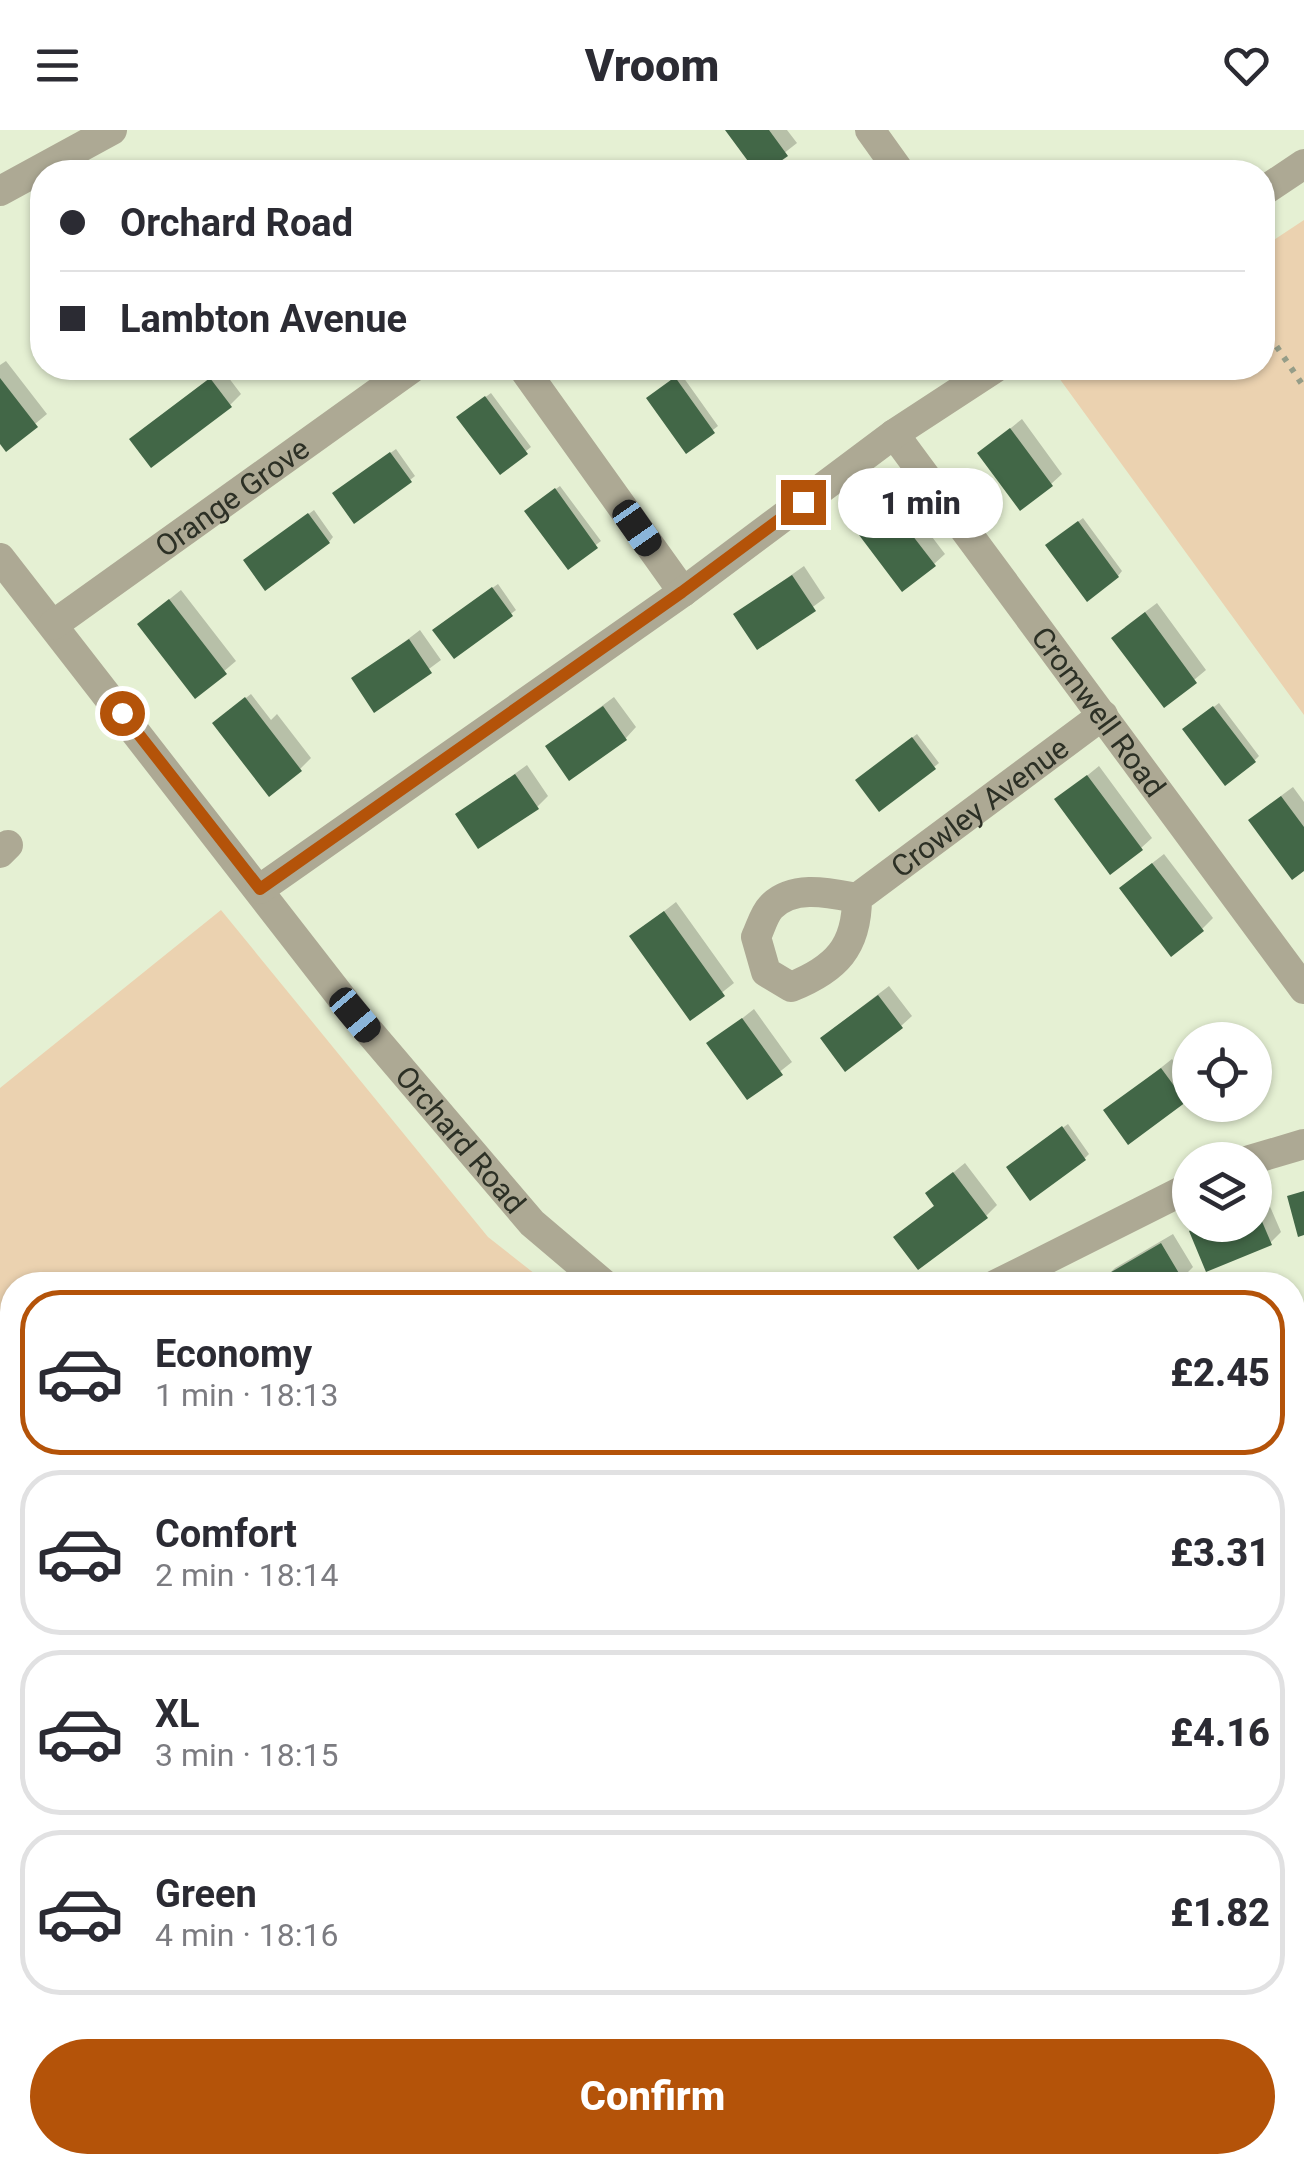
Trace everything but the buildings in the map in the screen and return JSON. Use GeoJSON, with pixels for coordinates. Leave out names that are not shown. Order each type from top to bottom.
{"type":"FeatureCollection","features":[{"type":"Feature","properties":{"kind":"street"},"geometry":{"type":"LineString","coordinates":[[57,160],[112,130]]}},
{"type":"Feature","properties":{"kind":"street"},"geometry":{"type":"LineString","coordinates":[[870,130],[891,160]]}},
{"type":"Feature","properties":{"kind":"street"},"geometry":{"type":"LineString","coordinates":[[1275,183],[1304,164]]}},
{"type":"Feature","properties":{"kind":"street"},"geometry":{"type":"LineString","coordinates":[[0,191],[30,175]]}},
{"type":"Feature","properties":{"kind":"street","name":"Orange Grove"},"geometry":{"type":"LineString","coordinates":[[53,625],[395,380]]}},
{"type":"Feature","properties":{"kind":"street"},"geometry":{"type":"LineString","coordinates":[[532,380],[682,592]]}},
{"type":"Feature","properties":{"kind":"street"},"geometry":{"type":"LineString","coordinates":[[260,889],[682,592],[894,434],[977,380]]}},
{"type":"Feature","properties":{"kind":"street","name":"Cromwell Road"},"geometry":{"type":"LineString","coordinates":[[894,434],[1304,990]]}},
{"type":"Feature","properties":{"kind":"street","name":"Orchard Road"},"geometry":{"type":"LineString","coordinates":[[0,558],[355,1015],[532,1223],[590,1272]]}},
{"type":"Feature","properties":{"kind":"street","name":"Crowley Avenue"},"geometry":{"type":"LineString","coordinates":[[858,898],[1102,714]]}},
{"type":"Feature","properties":{"kind":"street"},"geometry":{"type":"LineString","coordinates":[[1272,1153],[1304,1144]]}},
{"type":"Feature","properties":{"kind":"street"},"geometry":{"type":"LineString","coordinates":[[1021,1272],[1172,1196]]}},
{"type":"Feature","properties":{"kind":"path"},"geometry":{"type":"LineString","coordinates":[[1275,344],[1304,387]]}},
{"type":"Feature","properties":{"kind":"shaded area"},"geometry":{"type":"Polygon","coordinates":[[[1304,220],[1304,715],[1060,380],[1275,380],[1275,239],[1304,220]]]}},
{"type":"Feature","properties":{"kind":"shaded area"},"geometry":{"type":"Polygon","coordinates":[[[221,910],[488,1237],[532,1272],[0,1272],[0,1088],[221,910]]]}},
{"type":"Feature","properties":{"kind":"route"},"geometry":{"type":"LineString","coordinates":[[122,713],[260,889],[682,592],[803,502]]}}]}
